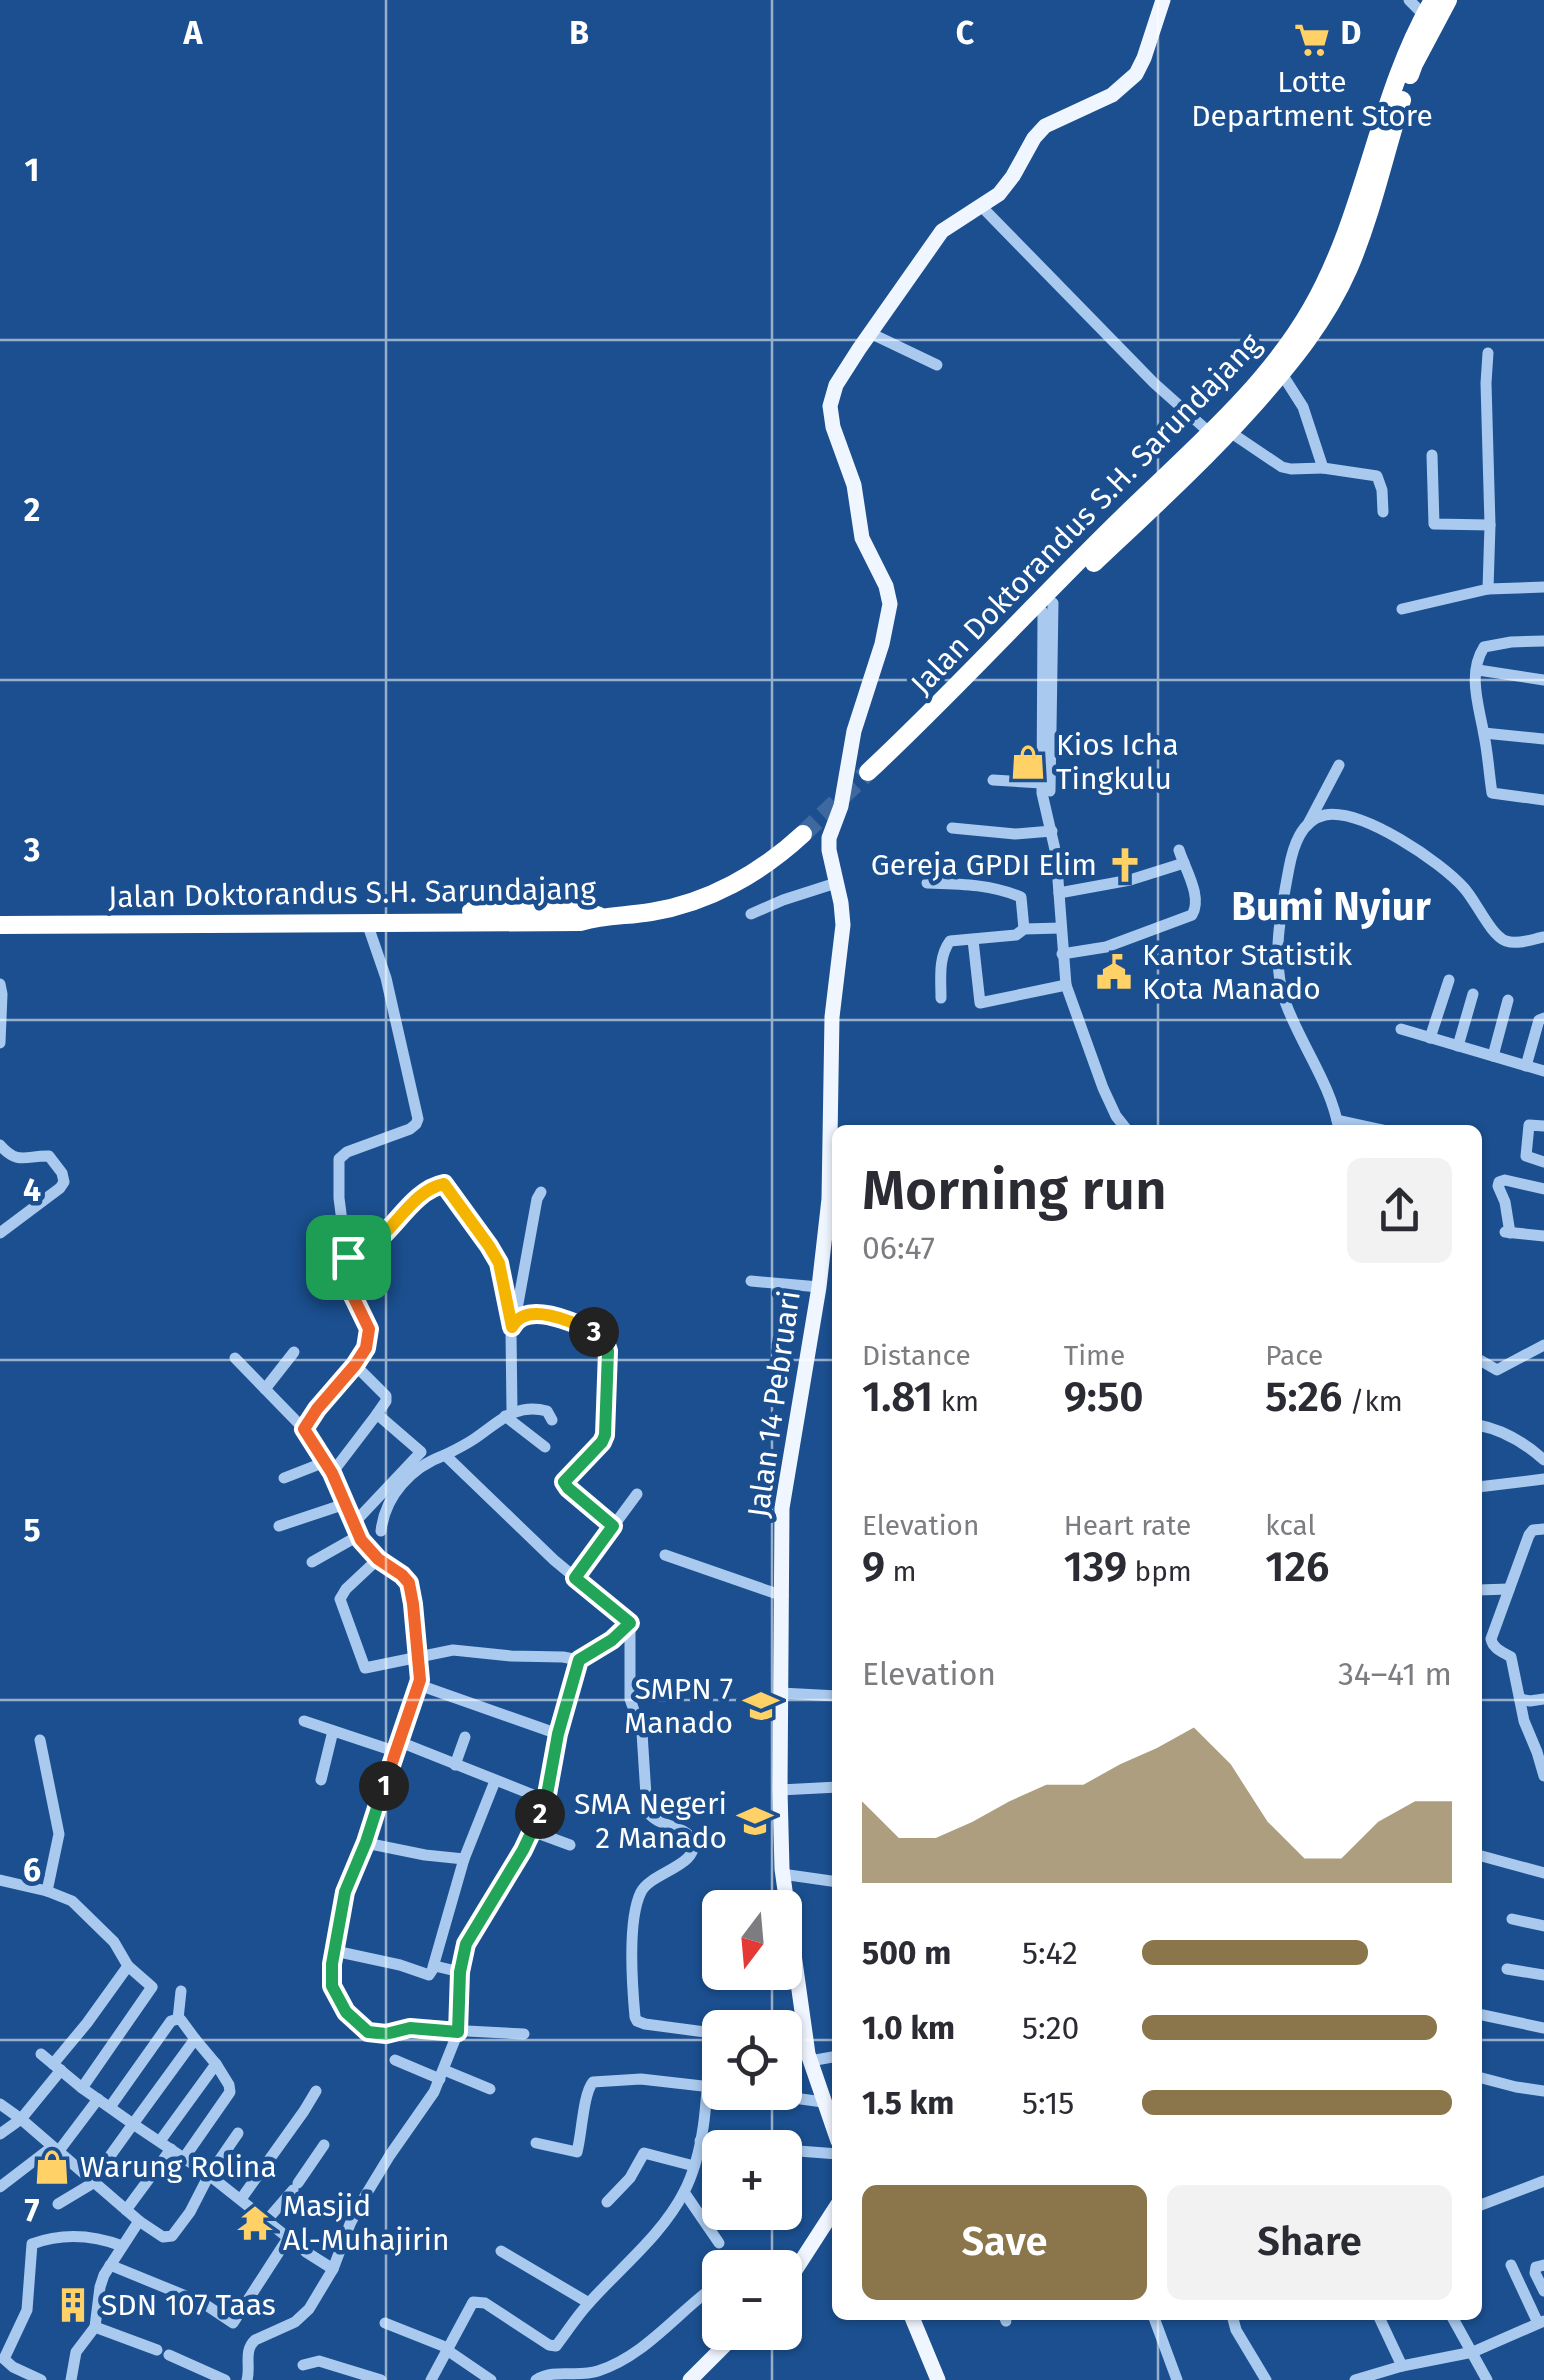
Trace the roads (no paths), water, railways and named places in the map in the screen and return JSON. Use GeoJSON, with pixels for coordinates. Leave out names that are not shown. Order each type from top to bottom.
{"type":"FeatureCollection","features":[{"type":"Feature","properties":{"kind":"highway"},"geometry":{"type":"LineString","coordinates":[[946,698],[1048,608],[1086,563],[1203,461],[1282,374],[1319,325],[1349,268],[1354,231],[1414,64],[1448,0]]}},
{"type":"Feature","properties":{"kind":"highway","name":"Jalan Doktorandus S.H. Sarundajang"},"geometry":{"type":"LineString","coordinates":[[868,772],[1086,563],[1265,374],[1301,326],[1354,231],[1407,50],[1429,8]]}},
{"type":"Feature","properties":{"kind":"highway","name":"Jalan Doktorandus S.H. Sarundajang"},"geometry":{"type":"LineString","coordinates":[[0,926],[581,922],[599,916],[654,912],[694,901],[752,874],[803,834]]}},
{"type":"Feature","properties":{"kind":"highway"},"geometry":{"type":"LineString","coordinates":[[0,914],[580,910],[599,916]]}},
{"type":"Feature","properties":{"kind":"main road","name":"Jalan 14 Pebruari"},"geometry":{"type":"LineString","coordinates":[[832,2126],[806,2043],[782,1874],[782,1508],[830,1199],[832,1017],[843,936],[829,843],[852,740],[890,610],[886,586],[862,538],[854,485],[833,427],[832,396],[936,238],[950,224],[1000,194],[1045,126],[1112,95],[1136,74],[1163,0]]}},
{"type":"Feature","properties":{"kind":"main road"},"geometry":{"type":"LineString","coordinates":[[802,2260],[832,2213]]}},
{"type":"Feature","properties":{"kind":"main road"},"geometry":{"type":"LineString","coordinates":[[913,2320],[938,2380]]}},
{"type":"Feature","properties":{"kind":"main road"},"geometry":{"type":"LineString","coordinates":[[690,2380],[707,2374],[725,2350]]}},
{"type":"Feature","properties":{"kind":"street"},"geometry":{"type":"LineString","coordinates":[[1409,0],[1429,8]]}},
{"type":"Feature","properties":{"kind":"street"},"geometry":{"type":"LineString","coordinates":[[981,206],[1154,383],[1209,432]]}},
{"type":"Feature","properties":{"kind":"street"},"geometry":{"type":"LineString","coordinates":[[870,333],[937,366]]}},
{"type":"Feature","properties":{"kind":"street"},"geometry":{"type":"LineString","coordinates":[[1488,353],[1488,589]]}},
{"type":"Feature","properties":{"kind":"street"},"geometry":{"type":"LineString","coordinates":[[1282,374],[1303,407],[1323,468]]}},
{"type":"Feature","properties":{"kind":"street"},"geometry":{"type":"LineString","coordinates":[[1230,432],[1282,467],[1377,476],[1382,490],[1382,512]]}},
{"type":"Feature","properties":{"kind":"street"},"geometry":{"type":"LineString","coordinates":[[1432,455],[1434,524],[1490,524]]}},
{"type":"Feature","properties":{"kind":"street"},"geometry":{"type":"LineString","coordinates":[[1402,609],[1488,589],[1544,587]]}},
{"type":"Feature","properties":{"kind":"street"},"geometry":{"type":"LineString","coordinates":[[1048,608],[1042,784],[1052,831],[1066,986],[1103,1088],[1123,1125]]}},
{"type":"Feature","properties":{"kind":"street"},"geometry":{"type":"LineString","coordinates":[[1046,804],[1051,769],[1048,608]]}},
{"type":"Feature","properties":{"kind":"street"},"geometry":{"type":"LineString","coordinates":[[1544,640],[1511,642],[1481,650],[1475,696],[1492,793],[1544,800]]}},
{"type":"Feature","properties":{"kind":"street"},"geometry":{"type":"LineString","coordinates":[[1478,670],[1544,680]]}},
{"type":"Feature","properties":{"kind":"street"},"geometry":{"type":"LineString","coordinates":[[1484,734],[1544,740]]}},
{"type":"Feature","properties":{"kind":"street"},"geometry":{"type":"LineString","coordinates":[[1338,1125],[1321,1076],[1288,1007],[1278,941],[1297,840],[1339,765]]}},
{"type":"Feature","properties":{"kind":"street"},"geometry":{"type":"LineString","coordinates":[[992,780],[1042,784]]}},
{"type":"Feature","properties":{"kind":"street"},"geometry":{"type":"LineString","coordinates":[[1309,822],[1336,815],[1386,831],[1462,886],[1501,938],[1514,942],[1544,937]]}},
{"type":"Feature","properties":{"kind":"street"},"geometry":{"type":"LineString","coordinates":[[952,828],[1010,834],[1052,831]]}},
{"type":"Feature","properties":{"kind":"street"},"geometry":{"type":"LineString","coordinates":[[1062,954],[1106,947],[1192,915],[1196,898],[1179,850]]}},
{"type":"Feature","properties":{"kind":"street"},"geometry":{"type":"LineString","coordinates":[[1059,893],[1130,880],[1184,863]]}},
{"type":"Feature","properties":{"kind":"street"},"geometry":{"type":"LineString","coordinates":[[751,914],[836,882]]}},
{"type":"Feature","properties":{"kind":"street"},"geometry":{"type":"LineString","coordinates":[[927,883],[990,886],[1022,897],[1024,929]]}},
{"type":"Feature","properties":{"kind":"street"},"geometry":{"type":"LineString","coordinates":[[304,1429],[355,1365],[366,1348],[369,1329],[352,1294],[339,1198],[339,1159],[347,1152],[410,1128],[418,1116],[386,978],[368,923]]}},
{"type":"Feature","properties":{"kind":"street"},"geometry":{"type":"LineString","coordinates":[[941,998],[941,965],[947,944],[952,941],[1016,935],[1024,929],[1061,928]]}},
{"type":"Feature","properties":{"kind":"street"},"geometry":{"type":"LineString","coordinates":[[973,940],[980,1003],[1066,986]]}},
{"type":"Feature","properties":{"kind":"street"},"geometry":{"type":"LineString","coordinates":[[1430,1038],[1449,980]]}},
{"type":"Feature","properties":{"kind":"street"},"geometry":{"type":"LineString","coordinates":[[0,984],[0,1043]]}},
{"type":"Feature","properties":{"kind":"street"},"geometry":{"type":"LineString","coordinates":[[1458,1046],[1473,994]]}},
{"type":"Feature","properties":{"kind":"street"},"geometry":{"type":"LineString","coordinates":[[1493,1056],[1508,1000]]}},
{"type":"Feature","properties":{"kind":"street"},"geometry":{"type":"LineString","coordinates":[[1526,1066],[1539,1020],[1544,1018]]}},
{"type":"Feature","properties":{"kind":"street"},"geometry":{"type":"LineString","coordinates":[[1401,1029],[1544,1070]]}},
{"type":"Feature","properties":{"kind":"street"},"geometry":{"type":"LineString","coordinates":[[1544,1126],[1529,1124],[1526,1156],[1544,1162]]}},
{"type":"Feature","properties":{"kind":"street"},"geometry":{"type":"LineString","coordinates":[[0,1145],[19,1158],[49,1156],[64,1182],[0,1233]]}},
{"type":"Feature","properties":{"kind":"street"},"geometry":{"type":"LineString","coordinates":[[1544,1189],[1505,1180],[1498,1186],[1505,1202],[1508,1232],[1544,1236]]}},
{"type":"Feature","properties":{"kind":"street"},"geometry":{"type":"LineString","coordinates":[[348,1257],[378,1239],[422,1196],[444,1184],[499,1263],[513,1323]]}},
{"type":"Feature","properties":{"kind":"street"},"geometry":{"type":"LineString","coordinates":[[508,1414],[513,1323],[540,1192]]}},
{"type":"Feature","properties":{"kind":"street"},"geometry":{"type":"LineString","coordinates":[[750,1281],[819,1287]]}},
{"type":"Feature","properties":{"kind":"street"},"geometry":{"type":"LineString","coordinates":[[513,1323],[536,1314],[561,1320],[596,1333],[608,1346],[604,1438],[564,1482],[613,1526]]}},
{"type":"Feature","properties":{"kind":"street"},"geometry":{"type":"LineString","coordinates":[[1482,1361],[1497,1370],[1544,1345]]}},
{"type":"Feature","properties":{"kind":"street"},"geometry":{"type":"LineString","coordinates":[[265,1389],[294,1352]]}},
{"type":"Feature","properties":{"kind":"street"},"geometry":{"type":"LineString","coordinates":[[235,1358],[304,1429],[329,1467],[356,1530],[378,1559],[409,1583],[419,1656],[418,1686],[366,1842],[345,1892],[332,1980],[337,1998],[364,2030],[374,2033],[410,2028],[524,2034]]}},
{"type":"Feature","properties":{"kind":"street"},"geometry":{"type":"LineString","coordinates":[[284,1478],[329,1467],[378,1414],[386,1396],[355,1365]]}},
{"type":"Feature","properties":{"kind":"street"},"geometry":{"type":"LineString","coordinates":[[381,1531],[383,1511],[403,1482],[425,1463],[474,1439],[508,1414],[541,1409],[552,1420]]}},
{"type":"Feature","properties":{"kind":"street"},"geometry":{"type":"LineString","coordinates":[[312,1562],[356,1530],[421,1454],[378,1414]]}},
{"type":"Feature","properties":{"kind":"street"},"geometry":{"type":"LineString","coordinates":[[508,1414],[545,1446]]}},
{"type":"Feature","properties":{"kind":"street"},"geometry":{"type":"LineString","coordinates":[[1482,1426],[1530,1447],[1544,1460]]}},
{"type":"Feature","properties":{"kind":"street"},"geometry":{"type":"LineString","coordinates":[[445,1456],[575,1578],[630,1623]]}},
{"type":"Feature","properties":{"kind":"street"},"geometry":{"type":"LineString","coordinates":[[1482,1487],[1544,1479]]}},
{"type":"Feature","properties":{"kind":"street"},"geometry":{"type":"LineString","coordinates":[[575,1578],[637,1494]]}},
{"type":"Feature","properties":{"kind":"street"},"geometry":{"type":"LineString","coordinates":[[279,1526],[345,1504]]}},
{"type":"Feature","properties":{"kind":"street"},"geometry":{"type":"LineString","coordinates":[[1544,1528],[1533,1530],[1529,1536],[1491,1639],[1498,1650],[1510,1657],[1524,1721],[1544,1776]]}},
{"type":"Feature","properties":{"kind":"street"},"geometry":{"type":"LineString","coordinates":[[666,1555],[782,1596]]}},
{"type":"Feature","properties":{"kind":"street"},"geometry":{"type":"LineString","coordinates":[[378,1559],[341,1596],[363,1666],[368,1668],[444,1650],[579,1660],[612,1640],[630,1623]]}},
{"type":"Feature","properties":{"kind":"street"},"geometry":{"type":"LineString","coordinates":[[1482,1590],[1508,1589]]}},
{"type":"Feature","properties":{"kind":"street"},"geometry":{"type":"LineString","coordinates":[[630,1623],[630,1697],[642,1734],[647,1812],[658,1822],[686,1832],[692,1846],[686,1860],[647,1883],[638,1901],[633,1938],[634,2016],[644,2024],[702,2031]]}},
{"type":"Feature","properties":{"kind":"street"},"geometry":{"type":"LineString","coordinates":[[247,2380],[250,2344],[302,2317],[316,2300],[334,2269],[359,2206],[442,2074],[458,2032],[464,1950],[546,1800],[558,1734],[579,1660]]}},
{"type":"Feature","properties":{"kind":"street"},"geometry":{"type":"LineString","coordinates":[[418,1686],[558,1734]]}},
{"type":"Feature","properties":{"kind":"street"},"geometry":{"type":"LineString","coordinates":[[781,1694],[832,1696]]}},
{"type":"Feature","properties":{"kind":"street"},"geometry":{"type":"LineString","coordinates":[[1520,1699],[1544,1699]]}},
{"type":"Feature","properties":{"kind":"street"},"geometry":{"type":"LineString","coordinates":[[304,1721],[450,1763],[546,1800]]}},
{"type":"Feature","properties":{"kind":"street"},"geometry":{"type":"LineString","coordinates":[[322,1780],[333,1731]]}},
{"type":"Feature","properties":{"kind":"street"},"geometry":{"type":"LineString","coordinates":[[450,1763],[465,1737]]}},
{"type":"Feature","properties":{"kind":"street"},"geometry":{"type":"LineString","coordinates":[[40,1740],[59,1834],[47,1891]]}},
{"type":"Feature","properties":{"kind":"street"},"geometry":{"type":"LineString","coordinates":[[335,1951],[429,1974],[464,1859],[495,1781]]}},
{"type":"Feature","properties":{"kind":"street"},"geometry":{"type":"LineString","coordinates":[[780,1790],[832,1787]]}},
{"type":"Feature","properties":{"kind":"street"},"geometry":{"type":"LineString","coordinates":[[532,1831],[570,1845]]}},
{"type":"Feature","properties":{"kind":"street"},"geometry":{"type":"LineString","coordinates":[[366,1842],[464,1859]]}},
{"type":"Feature","properties":{"kind":"street"},"geometry":{"type":"LineString","coordinates":[[1482,1856],[1544,1873]]}},
{"type":"Feature","properties":{"kind":"street"},"geometry":{"type":"LineString","coordinates":[[782,1874],[832,1881]]}},
{"type":"Feature","properties":{"kind":"street"},"geometry":{"type":"LineString","coordinates":[[0,1880],[67,1898],[114,1942],[128,1966],[152,1986],[82,2088]]}},
{"type":"Feature","properties":{"kind":"street"},"geometry":{"type":"LineString","coordinates":[[1512,1918],[1544,1926]]}},
{"type":"Feature","properties":{"kind":"street"},"geometry":{"type":"LineString","coordinates":[[0,2134],[21,2118],[128,1966]]}},
{"type":"Feature","properties":{"kind":"street"},"geometry":{"type":"LineString","coordinates":[[433,1966],[460,1972]]}},
{"type":"Feature","properties":{"kind":"street"},"geometry":{"type":"LineString","coordinates":[[1506,1969],[1544,1975]]}},
{"type":"Feature","properties":{"kind":"street"},"geometry":{"type":"LineString","coordinates":[[181,1991],[178,2019],[216,2064],[230,2092],[184,2158]]}},
{"type":"Feature","properties":{"kind":"street"},"geometry":{"type":"LineString","coordinates":[[1482,2015],[1544,2028]]}},
{"type":"Feature","properties":{"kind":"street"},"geometry":{"type":"LineString","coordinates":[[110,2107],[171,2021],[178,2019]]}},
{"type":"Feature","properties":{"kind":"street"},"geometry":{"type":"LineString","coordinates":[[58,2204],[93,2182],[196,2039]]}},
{"type":"Feature","properties":{"kind":"street"},"geometry":{"type":"LineString","coordinates":[[802,2043],[806,2043]]}},
{"type":"Feature","properties":{"kind":"street"},"geometry":{"type":"LineString","coordinates":[[41,2054],[82,2088],[334,2269]]}},
{"type":"Feature","properties":{"kind":"street"},"geometry":{"type":"LineString","coordinates":[[810,2061],[832,2057]]}},
{"type":"Feature","properties":{"kind":"street"},"geometry":{"type":"LineString","coordinates":[[396,2060],[490,2089]]}},
{"type":"Feature","properties":{"kind":"street"},"geometry":{"type":"LineString","coordinates":[[126,2210],[216,2064]]}},
{"type":"Feature","properties":{"kind":"street"},"geometry":{"type":"LineString","coordinates":[[1482,2078],[1516,2088],[1544,2090]]}},
{"type":"Feature","properties":{"kind":"street"},"geometry":{"type":"LineString","coordinates":[[536,2143],[577,2152],[587,2090],[593,2082],[641,2079],[702,2086]]}},
{"type":"Feature","properties":{"kind":"street"},"geometry":{"type":"LineString","coordinates":[[241,2199],[316,2090]]}},
{"type":"Feature","properties":{"kind":"street"},"geometry":{"type":"LineString","coordinates":[[0,2187],[55,2149],[98,2099]]}},
{"type":"Feature","properties":{"kind":"street"},"geometry":{"type":"LineString","coordinates":[[802,2099],[823,2102]]}},
{"type":"Feature","properties":{"kind":"street"},"geometry":{"type":"LineString","coordinates":[[0,2104],[139,2221],[170,2238],[238,2132]]}},
{"type":"Feature","properties":{"kind":"street"},"geometry":{"type":"LineString","coordinates":[[432,2380],[473,2302],[485,2303],[553,2347],[559,2343],[589,2303],[652,2236],[684,2192],[707,2110]]}},
{"type":"Feature","properties":{"kind":"street"},"geometry":{"type":"LineString","coordinates":[[271,2223],[324,2145]]}},
{"type":"Feature","properties":{"kind":"street"},"geometry":{"type":"LineString","coordinates":[[802,2151],[832,2154]]}},
{"type":"Feature","properties":{"kind":"street"},"geometry":{"type":"LineString","coordinates":[[607,2202],[630,2178],[644,2153],[694,2166]]}},
{"type":"Feature","properties":{"kind":"street"},"geometry":{"type":"LineString","coordinates":[[1482,2204],[1544,2181]]}},
{"type":"Feature","properties":{"kind":"street"},"geometry":{"type":"LineString","coordinates":[[684,2192],[720,2243]]}},
{"type":"Feature","properties":{"kind":"street"},"geometry":{"type":"LineString","coordinates":[[72,2380],[76,2352],[95,2326],[100,2287],[139,2221]]}},
{"type":"Feature","properties":{"kind":"street"},"geometry":{"type":"LineString","coordinates":[[41,2380],[2,2363],[26,2310],[32,2244],[92,2236],[122,2246]]}},
{"type":"Feature","properties":{"kind":"street"},"geometry":{"type":"LineString","coordinates":[[110,2265],[192,2298],[232,2323],[288,2238]]}},
{"type":"Feature","properties":{"kind":"street"},"geometry":{"type":"LineString","coordinates":[[501,2251],[589,2303]]}},
{"type":"Feature","properties":{"kind":"street"},"geometry":{"type":"LineString","coordinates":[[1355,2380],[1473,2352],[1541,2322],[1511,2265]]}},
{"type":"Feature","properties":{"kind":"street"},"geometry":{"type":"LineString","coordinates":[[1544,2265],[1536,2267],[1534,2273],[1544,2291]]}},
{"type":"Feature","properties":{"kind":"street"},"geometry":{"type":"LineString","coordinates":[[536,2380],[547,2374],[599,2370],[625,2358],[702,2296]]}},
{"type":"Feature","properties":{"kind":"street"},"geometry":{"type":"LineString","coordinates":[[1155,2320],[1176,2380]]}},
{"type":"Feature","properties":{"kind":"street"},"geometry":{"type":"LineString","coordinates":[[1233,2320],[1266,2380]]}},
{"type":"Feature","properties":{"kind":"street"},"geometry":{"type":"LineString","coordinates":[[1380,2320],[1402,2366]]}},
{"type":"Feature","properties":{"kind":"street"},"geometry":{"type":"LineString","coordinates":[[1454,2320],[1487,2380]]}},
{"type":"Feature","properties":{"kind":"street"},"geometry":{"type":"LineString","coordinates":[[385,2324],[448,2349],[491,2380]]}},
{"type":"Feature","properties":{"kind":"street"},"geometry":{"type":"LineString","coordinates":[[95,2326],[225,2380]]}},
{"type":"Feature","properties":{"kind":"street"},"geometry":{"type":"LineString","coordinates":[[304,2366],[320,2361],[381,2380]]}},
{"type":"Feature","properties":{"kind":"tunnel"},"geometry":{"type":"LineString","coordinates":[[803,834],[868,772]]}},
{"type":"Feature","properties":{"kind":"place","name":"Lotte Department Store"},"geometry":{"type":"Point","coordinates":[1312,40]}},
{"type":"Feature","properties":{"kind":"place","name":"Kios Icha Tingkulu"},"geometry":{"type":"Point","coordinates":[1028,762]}},
{"type":"Feature","properties":{"kind":"place","name":"Gereja GPDI Elim"},"geometry":{"type":"Point","coordinates":[1125,865]}},
{"type":"Feature","properties":{"kind":"place","name":"Kantor Statistik Kota Manado"},"geometry":{"type":"Point","coordinates":[1114,972]}},
{"type":"Feature","properties":{"kind":"place","name":"SMPN 7 Manado"},"geometry":{"type":"Point","coordinates":[761,1706]}},
{"type":"Feature","properties":{"kind":"place","name":"SMA Negeri 2 Manado"},"geometry":{"type":"Point","coordinates":[755,1821]}},
{"type":"Feature","properties":{"kind":"place","name":"Warung Rolina"},"geometry":{"type":"Point","coordinates":[52,2167]}},
{"type":"Feature","properties":{"kind":"place","name":"Masjid Al-Muhajirin"},"geometry":{"type":"Point","coordinates":[255,2223]}},
{"type":"Feature","properties":{"kind":"place","name":"SDN 107 Taas"},"geometry":{"type":"Point","coordinates":[73,2305]}},
{"type":"Feature","properties":{"kind":"district","name":"Bumi Nyiur"},"geometry":{"type":"Point","coordinates":[1331,907]}}]}
